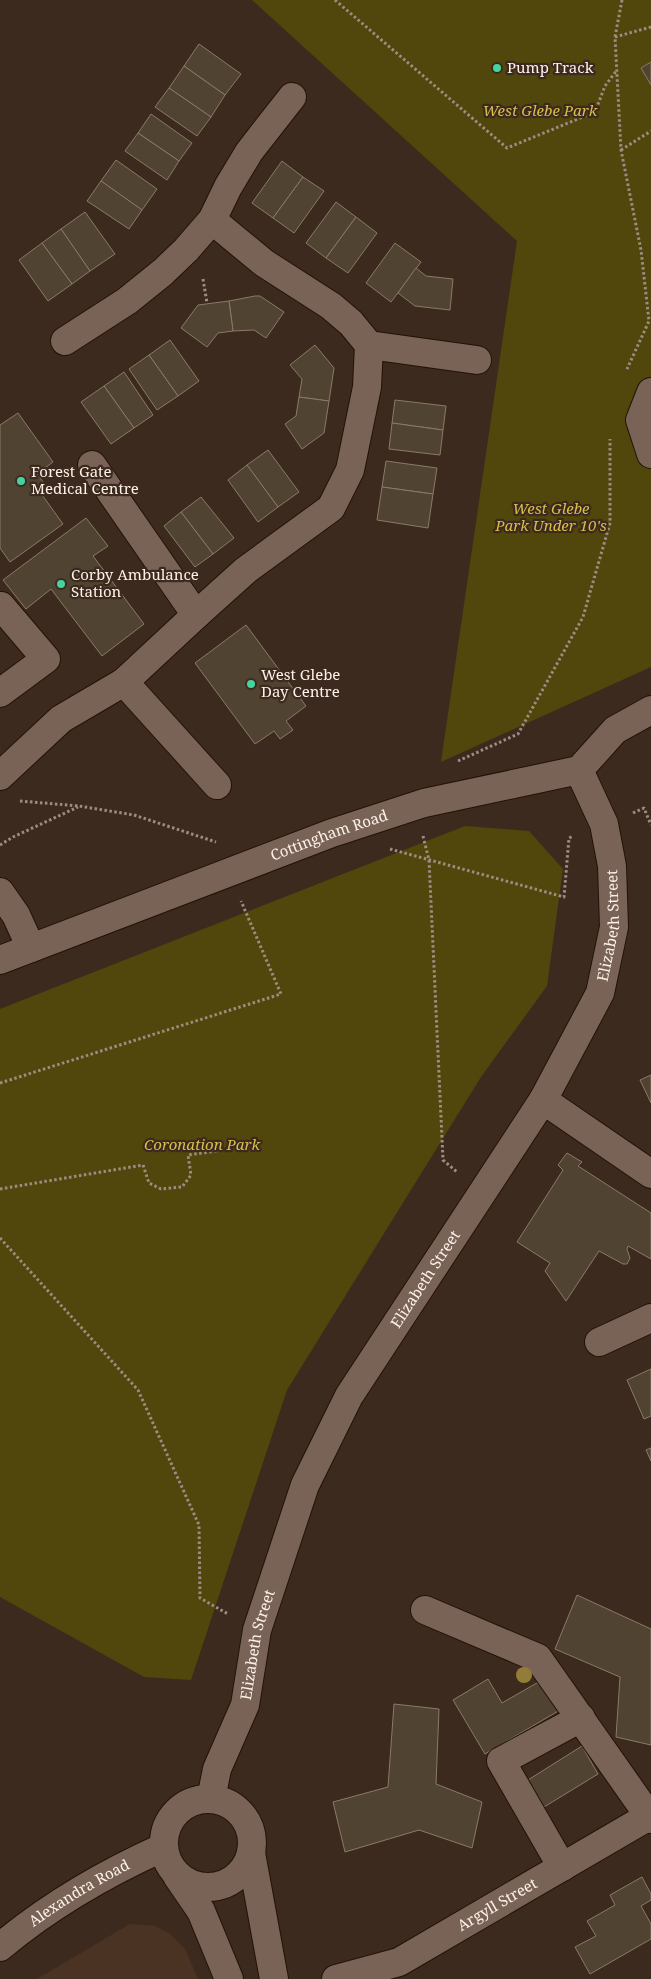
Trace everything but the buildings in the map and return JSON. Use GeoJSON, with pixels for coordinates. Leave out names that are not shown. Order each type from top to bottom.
{"type":"FeatureCollection","features":[{"type":"Feature","properties":{"kind":"street"},"geometry":{"type":"LineString","coordinates":[[65,342],[127,301],[163,272],[186,250],[212,220],[228,187],[249,152],[292,97]]}},
{"type":"Feature","properties":{"kind":"street"},"geometry":{"type":"LineString","coordinates":[[212,220],[264,263],[331,306],[350,323],[369,345],[477,360]]}},
{"type":"Feature","properties":{"kind":"street"},"geometry":{"type":"LineString","coordinates":[[0,776],[61,719],[124,682],[246,570],[331,508],[350,470],[367,387],[369,345]]}},
{"type":"Feature","properties":{"kind":"street"},"geometry":{"type":"LineString","coordinates":[[651,392],[640,420],[651,454]]}},
{"type":"Feature","properties":{"kind":"street"},"geometry":{"type":"LineString","coordinates":[[92,465],[196,614]]}},
{"type":"Feature","properties":{"kind":"street"},"geometry":{"type":"LineString","coordinates":[[0,606],[46,659],[0,693]]}},
{"type":"Feature","properties":{"kind":"street"},"geometry":{"type":"LineString","coordinates":[[124,682],[217,786]]}},
{"type":"Feature","properties":{"kind":"street"},"geometry":{"type":"LineString","coordinates":[[579,770],[615,730],[651,710]]}},
{"type":"Feature","properties":{"kind":"street","name":"Cottingham Road"},"geometry":{"type":"LineString","coordinates":[[0,960],[332,832],[424,803],[579,770]]}},
{"type":"Feature","properties":{"kind":"street","name":"Elizabeth Street"},"geometry":{"type":"LineString","coordinates":[[211,1799],[217,1769],[245,1704],[257,1630],[305,1484],[349,1396],[543,1100],[600,993],[614,927],[612,866],[604,824],[579,770]]}},
{"type":"Feature","properties":{"kind":"street"},"geometry":{"type":"LineString","coordinates":[[0,892],[16,915],[31,948]]}},
{"type":"Feature","properties":{"kind":"street"},"geometry":{"type":"LineString","coordinates":[[543,1100],[651,1174]]}},
{"type":"Feature","properties":{"kind":"street"},"geometry":{"type":"LineString","coordinates":[[599,1342],[651,1318]]}},
{"type":"Feature","properties":{"kind":"street"},"geometry":{"type":"LineString","coordinates":[[425,1610],[538,1658],[650,1816]]}},
{"type":"Feature","properties":{"kind":"street"},"geometry":{"type":"LineString","coordinates":[[562,1867],[501,1761],[581,1718]]}},
{"type":"Feature","properties":{"kind":"street"},"geometry":{"type":"LineString","coordinates":[[229,1979],[201,1911],[167,1861],[164,1847],[165,1833],[169,1822],[176,1813],[192,1802],[211,1799],[226,1803],[238,1811],[247,1822],[252,1837],[251,1853],[274,1979]]}},
{"type":"Feature","properties":{"kind":"street","name":"Argyll Street"},"geometry":{"type":"LineString","coordinates":[[336,1979],[399,1962],[650,1816]]}},
{"type":"Feature","properties":{"kind":"street","name":"Alexandra Road"},"geometry":{"type":"LineString","coordinates":[[0,1947],[22,1929],[117,1868],[164,1847]]}},
{"type":"Feature","properties":{"kind":"street"},"geometry":{"type":"LineString","coordinates":[[176,1874],[187,1883],[199,1886],[212,1887],[225,1884],[238,1876],[246,1867],[251,1853]]}},
{"type":"Feature","properties":{"kind":"path"},"geometry":{"type":"LineString","coordinates":[[335,0],[507,148],[595,112],[605,86],[617,70]]}},
{"type":"Feature","properties":{"kind":"path"},"geometry":{"type":"LineString","coordinates":[[622,0],[615,37],[621,150],[641,250],[649,321],[625,373]]}},
{"type":"Feature","properties":{"kind":"path"},"geometry":{"type":"LineString","coordinates":[[615,37],[651,27]]}},
{"type":"Feature","properties":{"kind":"path"},"geometry":{"type":"LineString","coordinates":[[621,150],[651,131]]}},
{"type":"Feature","properties":{"kind":"path"},"geometry":{"type":"LineString","coordinates":[[457,761],[518,734],[584,617],[610,523],[610,438]]}},
{"type":"Feature","properties":{"kind":"path"},"geometry":{"type":"LineString","coordinates":[[0,845],[79,806]]}},
{"type":"Feature","properties":{"kind":"path"},"geometry":{"type":"LineString","coordinates":[[416,806],[429,860],[443,1160],[483,1192]]}},
{"type":"Feature","properties":{"kind":"path"},"geometry":{"type":"LineString","coordinates":[[385,847],[564,897],[569,838],[604,824]]}},
{"type":"Feature","properties":{"kind":"path"},"geometry":{"type":"LineString","coordinates":[[0,1189],[143,1166],[149,1183],[162,1189],[182,1187],[190,1175],[188,1155],[224,1150]]}},
{"type":"Feature","properties":{"kind":"path"},"geometry":{"type":"LineString","coordinates":[[0,1238],[138,1390],[199,1526],[200,1598],[257,1630]]}},
{"type":"Feature","properties":{"kind":"shaded area"},"geometry":{"type":"Polygon","coordinates":[[[130,1924],[155,1926],[170,1934],[185,1949],[198,1979],[37,1979],[130,1924]]]}},
{"type":"Feature","properties":{"kind":"green space","name":"West Glebe Park"},"geometry":{"type":"Polygon","coordinates":[[[252,0],[651,0],[651,667],[441,762],[517,241],[252,0]]]}},
{"type":"Feature","properties":{"kind":"green space","name":"Coronation Park"},"geometry":{"type":"Polygon","coordinates":[[[465,826],[529,831],[563,869],[547,986],[481,1077],[287,1390],[191,1680],[144,1677],[0,1597],[0,1009],[465,826]]]}},
{"type":"Feature","properties":{"kind":"place","name":"Pump Track"},"geometry":{"type":"Point","coordinates":[497,68]}},
{"type":"Feature","properties":{"kind":"place","name":"Forest Gate Medical Centre"},"geometry":{"type":"Point","coordinates":[21,481]}},
{"type":"Feature","properties":{"kind":"place","name":"Corby Ambulance Station"},"geometry":{"type":"Point","coordinates":[61,584]}},
{"type":"Feature","properties":{"kind":"place","name":"West Glebe Day Centre"},"geometry":{"type":"Point","coordinates":[251,684]}},
{"type":"Feature","properties":{"kind":"park label","name":"West Glebe Park Under 10's"},"geometry":{"type":"Point","coordinates":[551,518]}}]}
